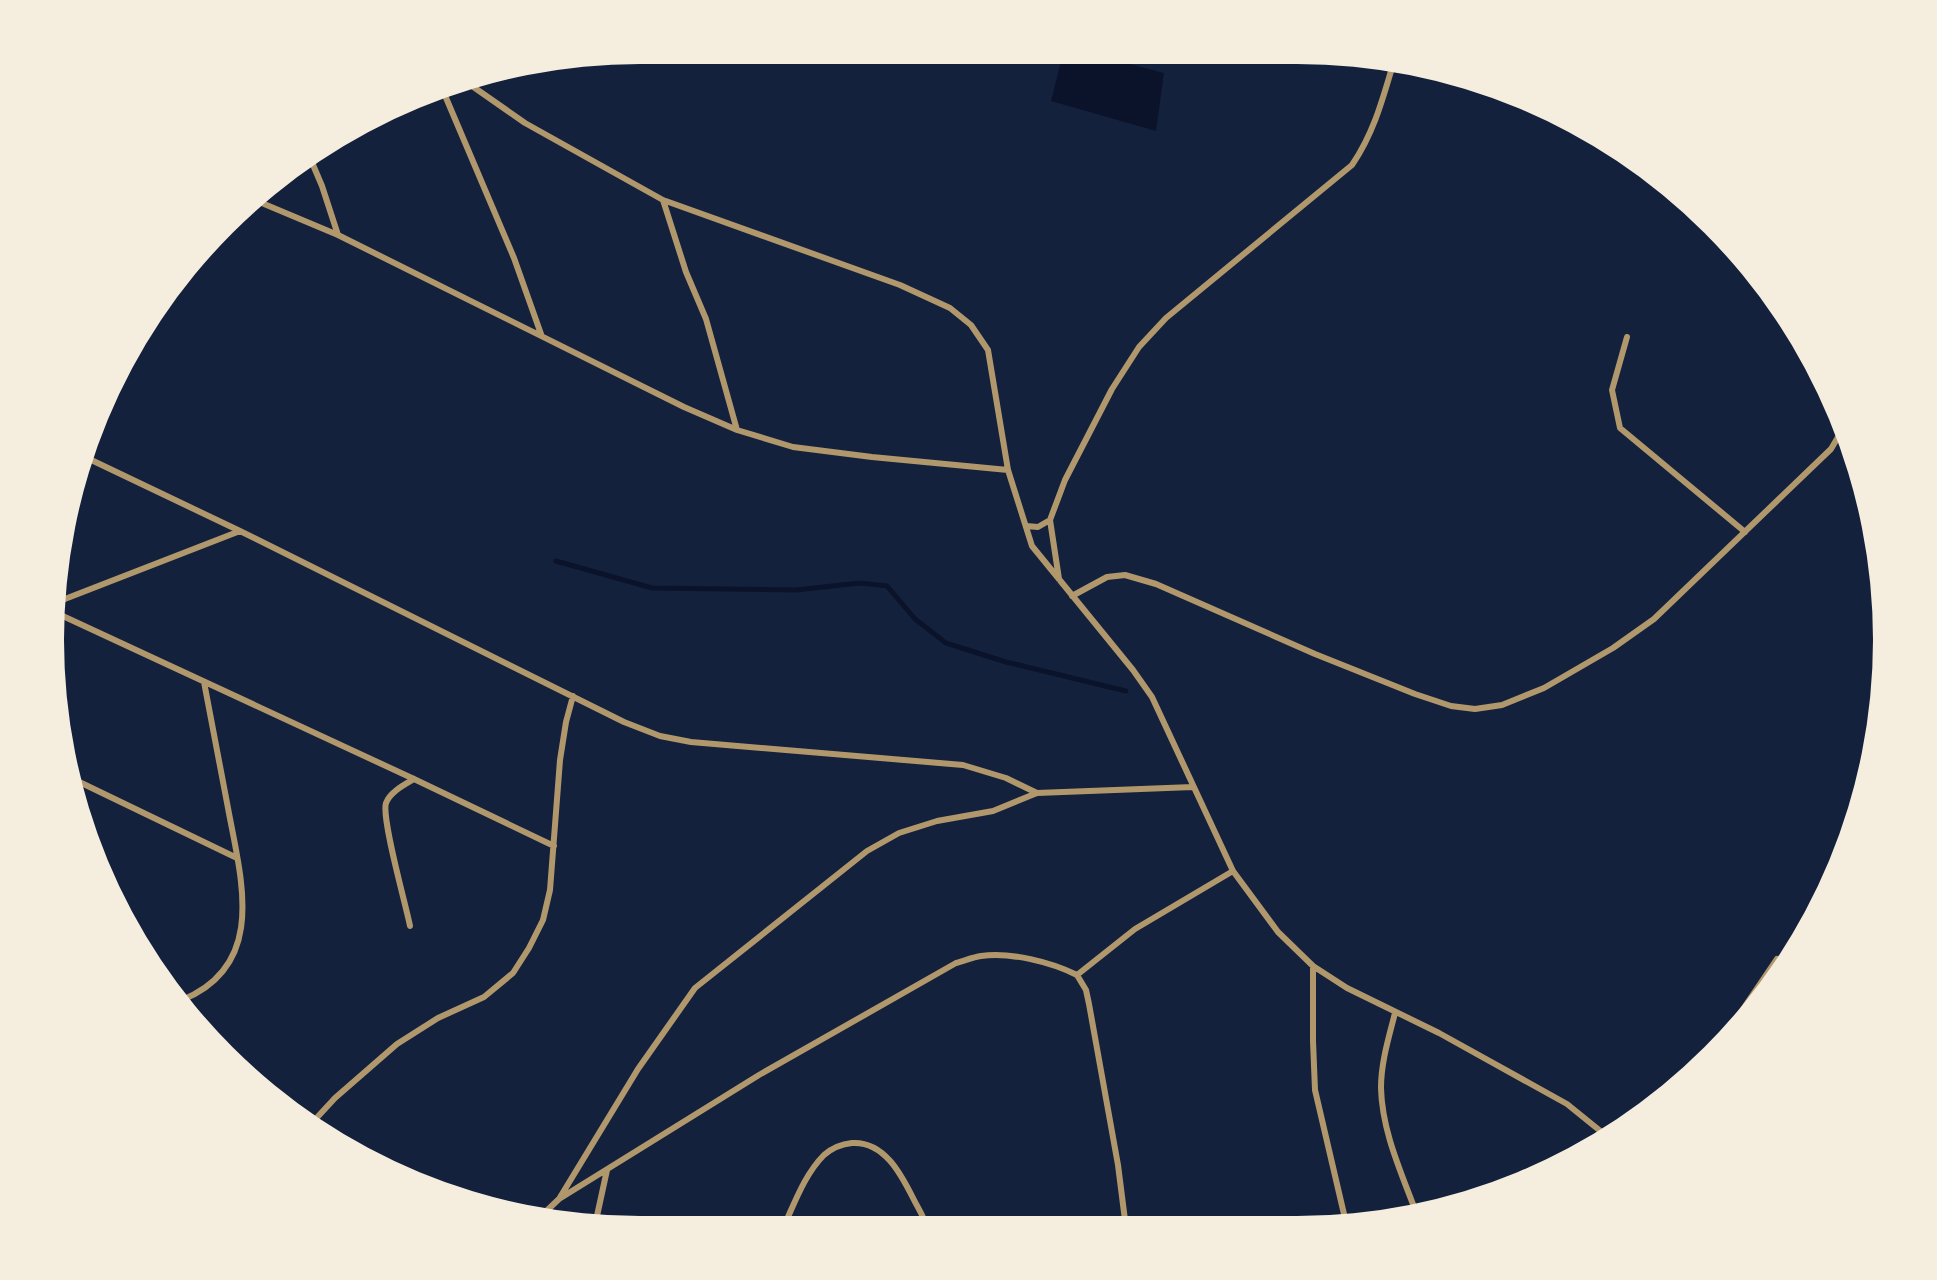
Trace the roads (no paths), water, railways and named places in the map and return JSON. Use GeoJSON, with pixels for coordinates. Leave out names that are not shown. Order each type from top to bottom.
{"type":"FeatureCollection","features":[{"type":"Feature","properties":{"kind":"street"},"geometry":{"type":"LineString","coordinates":[[1059,579],[1050,520],[1076,458],[1112,389],[1139,347],[1166,318],[1352,165],[1377,119],[1391,72]]}},
{"type":"Feature","properties":{"kind":"street"},"geometry":{"type":"LineString","coordinates":[[476,89],[525,123],[663,200],[900,285],[950,308],[971,325],[988,350],[1008,470],[1032,546],[1152,697],[1233,871],[1278,932],[1313,966],[1347,988],[1439,1033],[1567,1104],[1599,1130]]}},
{"type":"Feature","properties":{"kind":"street"},"geometry":{"type":"LineString","coordinates":[[446,98],[514,258],[541,334]]}},
{"type":"Feature","properties":{"kind":"street"},"geometry":{"type":"LineString","coordinates":[[313,166],[338,235]]}},
{"type":"Feature","properties":{"kind":"street"},"geometry":{"type":"LineString","coordinates":[[663,200],[686,272],[706,319],[737,430]]}},
{"type":"Feature","properties":{"kind":"street"},"geometry":{"type":"LineString","coordinates":[[264,204],[338,235],[684,407],[737,430],[793,447],[1008,470]]}},
{"type":"Feature","properties":{"kind":"street"},"geometry":{"type":"LineString","coordinates":[[1627,337],[1612,390],[1620,428],[1745,532]]}},
{"type":"Feature","properties":{"kind":"street"},"geometry":{"type":"LineString","coordinates":[[1072,596],[1107,577],[1125,575],[1156,584],[1415,694],[1451,706],[1475,709],[1502,705],[1544,688],[1613,648],[1654,619],[1831,449],[1836,440]]}},
{"type":"Feature","properties":{"kind":"street"},"geometry":{"type":"LineString","coordinates":[[93,461],[624,722],[660,736],[691,742],[963,765],[1006,778],[1037,793]]}},
{"type":"Feature","properties":{"kind":"street"},"geometry":{"type":"LineString","coordinates":[[1026,526],[1038,527],[1050,520]]}},
{"type":"Feature","properties":{"kind":"street"},"geometry":{"type":"LineString","coordinates":[[65,599],[240,531]]}},
{"type":"Feature","properties":{"kind":"street"},"geometry":{"type":"LineString","coordinates":[[65,617],[554,846]]}},
{"type":"Feature","properties":{"kind":"street"},"geometry":{"type":"LineString","coordinates":[[188,997],[201,992],[222,975],[240,937],[244,905],[204,682]]}},
{"type":"Feature","properties":{"kind":"street"},"geometry":{"type":"LineString","coordinates":[[317,1117],[397,1044],[438,1018],[484,997],[513,973],[543,920],[550,890],[560,760],[573,696]]}},
{"type":"Feature","properties":{"kind":"street"},"geometry":{"type":"LineString","coordinates":[[410,926],[385,807],[398,789],[414,779]]}},
{"type":"Feature","properties":{"kind":"street"},"geometry":{"type":"LineString","coordinates":[[83,784],[237,858]]}},
{"type":"Feature","properties":{"kind":"street"},"geometry":{"type":"LineString","coordinates":[[559,1199],[646,1057],[695,988],[867,851],[899,833],[937,821],[993,811],[1037,793],[1193,787]]}},
{"type":"Feature","properties":{"kind":"street"},"geometry":{"type":"LineString","coordinates":[[1077,975],[1135,929],[1233,871]]}},
{"type":"Feature","properties":{"kind":"street"},"geometry":{"type":"LineString","coordinates":[[549,1208],[647,1143],[759,1075],[956,963],[978,956],[997,955],[1061,967],[1077,975],[1086,990],[1124,1216]]}},
{"type":"Feature","properties":{"kind":"street"},"geometry":{"type":"LineString","coordinates":[[1313,966],[1315,1090],[1344,1214]]}},
{"type":"Feature","properties":{"kind":"street"},"geometry":{"type":"LineString","coordinates":[[1395,1013],[1383,1061],[1381,1088],[1393,1151],[1413,1204]]}},
{"type":"Feature","properties":{"kind":"street"},"geometry":{"type":"LineString","coordinates":[[788,1216],[804,1181],[824,1155],[849,1143],[864,1143],[877,1149],[890,1161],[907,1185],[922,1216]]}},
{"type":"Feature","properties":{"kind":"street"},"geometry":{"type":"LineString","coordinates":[[597,1214],[607,1170]]}},
{"type":"Feature","properties":{"kind":"water"},"geometry":{"type":"Polygon","coordinates":[[[1060,64],[1130,64],[1164,73],[1156,131],[1051,101],[1060,64]]]}},
{"type":"Feature","properties":{"kind":"waterway"},"geometry":{"type":"LineString","coordinates":[[556,561],[652,588],[796,590],[860,583],[887,586],[915,619],[946,643],[1006,662],[1126,691]]}}]}
